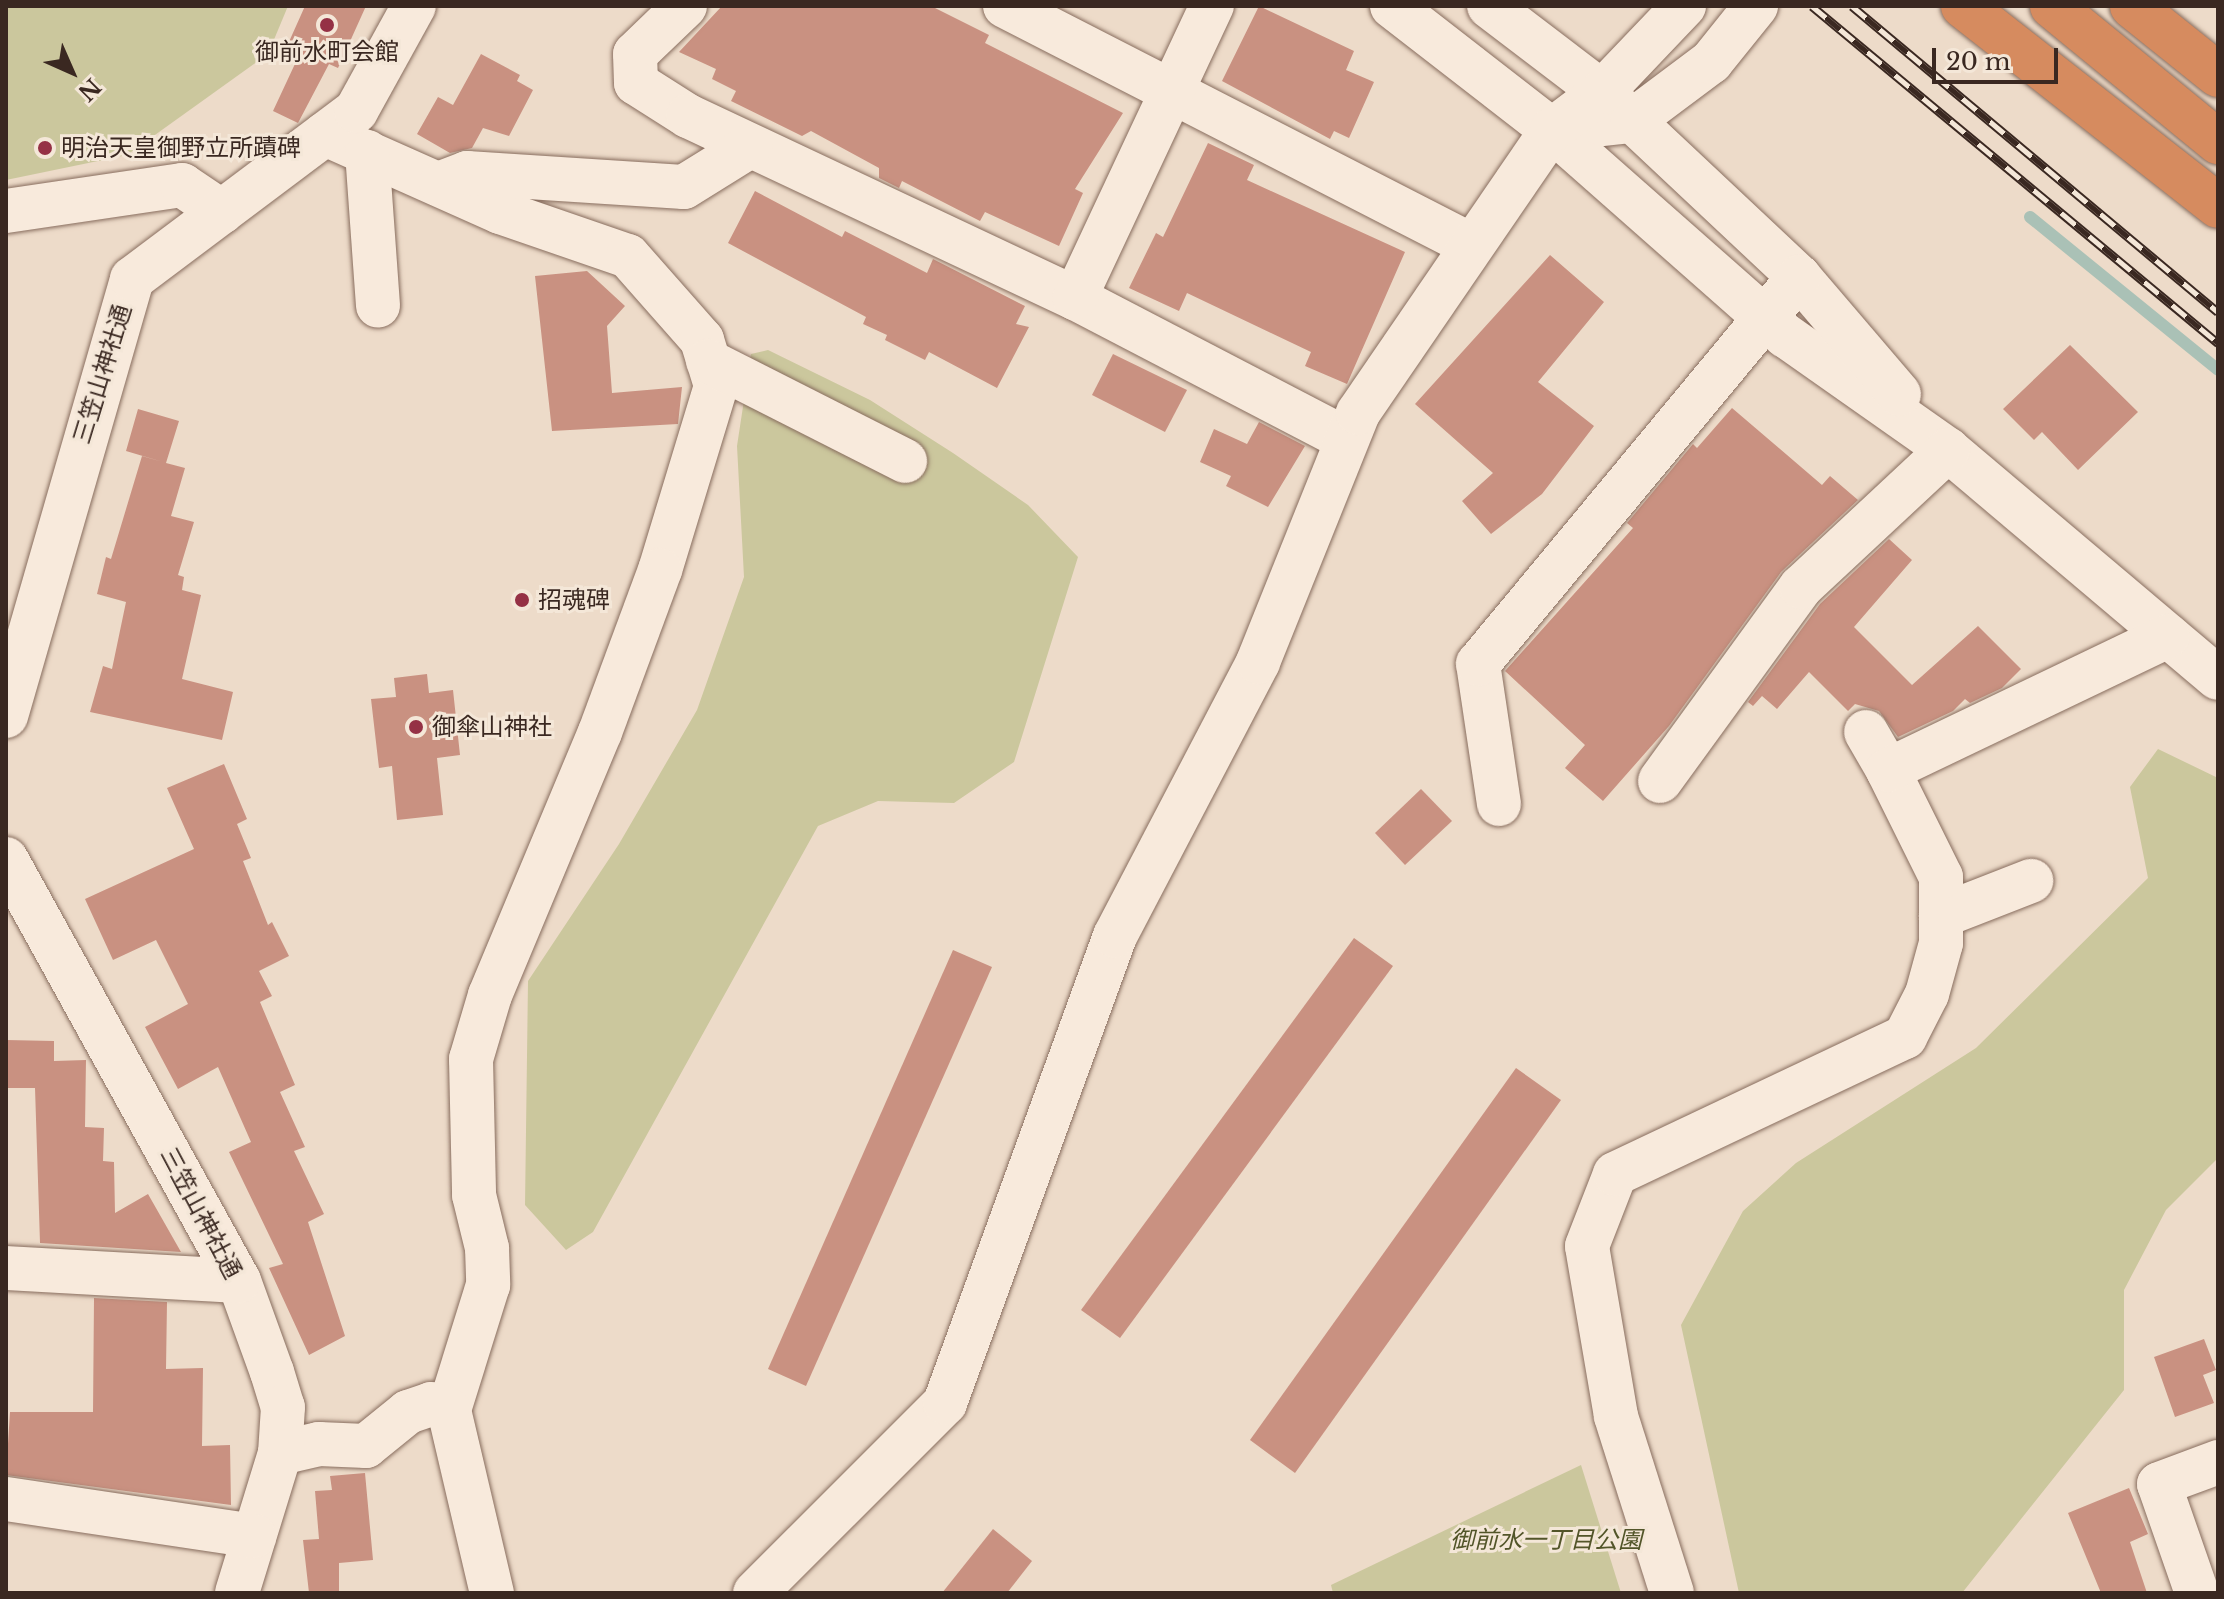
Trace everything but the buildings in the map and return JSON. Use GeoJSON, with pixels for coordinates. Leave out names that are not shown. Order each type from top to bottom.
{"type":"FeatureCollection","features":[{"type":"Feature","properties":{"kind":"highway"},"geometry":{"type":"LineString","coordinates":[[1963,6],[2218,206]]}},
{"type":"Feature","properties":{"kind":"highway"},"geometry":{"type":"LineString","coordinates":[[2052,6],[2218,142]]}},
{"type":"Feature","properties":{"kind":"highway"},"geometry":{"type":"LineString","coordinates":[[2132,6],[2218,75]]}},
{"type":"Feature","properties":{"kind":"street","name":"三笠山神社通"},"geometry":{"type":"LineString","coordinates":[[6,716],[124,297],[144,269],[356,111],[414,6]]}},
{"type":"Feature","properties":{"kind":"street"},"geometry":{"type":"LineString","coordinates":[[685,6],[635,54],[636,83],[750,146],[1075,298],[1344,438]]}},
{"type":"Feature","properties":{"kind":"street"},"geometry":{"type":"LineString","coordinates":[[1005,6],[1469,244]]}},
{"type":"Feature","properties":{"kind":"street"},"geometry":{"type":"LineString","coordinates":[[1075,298],[1169,89],[1212,6]]}},
{"type":"Feature","properties":{"kind":"street"},"geometry":{"type":"LineString","coordinates":[[1392,6],[1552,130],[1765,318],[1948,450],[2218,678]]}},
{"type":"Feature","properties":{"kind":"street"},"geometry":{"type":"LineString","coordinates":[[1489,6],[1617,107],[1799,277],[1948,450]]}},
{"type":"Feature","properties":{"kind":"street"},"geometry":{"type":"LineString","coordinates":[[755,1593],[945,1403],[1115,936],[1258,662],[1344,438],[1469,244],[1552,130],[1617,107],[1711,62],[1756,6]]}},
{"type":"Feature","properties":{"kind":"street"},"geometry":{"type":"LineString","coordinates":[[1617,107],[1677,15]]}},
{"type":"Feature","properties":{"kind":"street"},"geometry":{"type":"LineString","coordinates":[[325,134],[441,183],[500,212],[628,256],[674,302],[702,340],[716,386],[660,570],[473,1049],[470,1125],[488,1285],[449,1410],[492,1593]]}},
{"type":"Feature","properties":{"kind":"street"},"geometry":{"type":"LineString","coordinates":[[441,183],[467,173],[684,187],[750,146]]}},
{"type":"Feature","properties":{"kind":"street"},"geometry":{"type":"LineString","coordinates":[[367,152],[378,306]]}},
{"type":"Feature","properties":{"kind":"street"},"geometry":{"type":"LineString","coordinates":[[6,211],[182,185],[222,212]]}},
{"type":"Feature","properties":{"kind":"street"},"geometry":{"type":"LineString","coordinates":[[1499,804],[1478,664],[1799,277]]}},
{"type":"Feature","properties":{"kind":"street"},"geometry":{"type":"LineString","coordinates":[[708,361],[905,461]]}},
{"type":"Feature","properties":{"kind":"street"},"geometry":{"type":"LineString","coordinates":[[1660,781],[1801,587],[1948,450]]}},
{"type":"Feature","properties":{"kind":"street"},"geometry":{"type":"LineString","coordinates":[[1888,770],[2168,636]]}},
{"type":"Feature","properties":{"kind":"street"},"geometry":{"type":"LineString","coordinates":[[1672,1593],[1616,1416],[1587,1246],[1615,1174],[1905,1037],[1927,994],[1941,943],[1941,877],[1866,732]]}},
{"type":"Feature","properties":{"kind":"street","name":"三笠山神社通"},"geometry":{"type":"LineString","coordinates":[[6,859],[239,1281],[283,1407],[280,1453],[237,1593]]}},
{"type":"Feature","properties":{"kind":"street"},"geometry":{"type":"LineString","coordinates":[[1941,916],[2031,881]]}},
{"type":"Feature","properties":{"kind":"street"},"geometry":{"type":"LineString","coordinates":[[6,1268],[239,1281]]}},
{"type":"Feature","properties":{"kind":"street"},"geometry":{"type":"LineString","coordinates":[[280,1453],[319,1444],[366,1446],[408,1412],[431,1404],[449,1410]]}},
{"type":"Feature","properties":{"kind":"street"},"geometry":{"type":"LineString","coordinates":[[2197,1593],[2159,1484],[2218,1462]]}},
{"type":"Feature","properties":{"kind":"street"},"geometry":{"type":"LineString","coordinates":[[6,1499],[254,1536]]}},
{"type":"Feature","properties":{"kind":"green space"},"geometry":{"type":"Polygon","coordinates":[[[6,6],[288,6],[268,54],[127,155],[6,180],[6,6]]]}},
{"type":"Feature","properties":{"kind":"green space"},"geometry":{"type":"Polygon","coordinates":[[[768,350],[870,400],[953,453],[1028,505],[1078,557],[1014,762],[954,803],[878,801],[818,826],[593,1232],[566,1250],[525,1205],[528,981],[619,844],[697,710],[744,577],[737,446],[751,354],[768,350]]]}},
{"type":"Feature","properties":{"kind":"green space"},"geometry":{"type":"Polygon","coordinates":[[[2158,749],[2218,778],[2218,1158],[2166,1210],[2124,1290],[2124,1390],[1962,1593],[1739,1593],[1681,1325],[1743,1211],[1796,1163],[1976,1048],[2148,878],[2130,787],[2158,749]]]}},
{"type":"Feature","properties":{"kind":"green space","name":"御前水一丁目公園"},"geometry":{"type":"Polygon","coordinates":[[[1581,1465],[1621,1593],[1333,1593],[1331,1585],[1581,1465]]]}},
{"type":"Feature","properties":{"kind":"waterway"},"geometry":{"type":"LineString","coordinates":[[2030,217],[2218,370]]}},
{"type":"Feature","properties":{"kind":"railway"},"geometry":{"type":"LineString","coordinates":[[1812,6],[2218,343]]}},
{"type":"Feature","properties":{"kind":"railway"},"geometry":{"type":"LineString","coordinates":[[1852,6],[2218,312]]}},
{"type":"Feature","properties":{"kind":"place","name":"御前水町会館"},"geometry":{"type":"Point","coordinates":[327,25]}},
{"type":"Feature","properties":{"kind":"place","name":"明治天皇御野立所蹟碑"},"geometry":{"type":"Point","coordinates":[45,148]}},
{"type":"Feature","properties":{"kind":"place","name":"招魂碑"},"geometry":{"type":"Point","coordinates":[522,600]}},
{"type":"Feature","properties":{"kind":"place","name":"御傘山神社"},"geometry":{"type":"Point","coordinates":[416,727]}}]}
